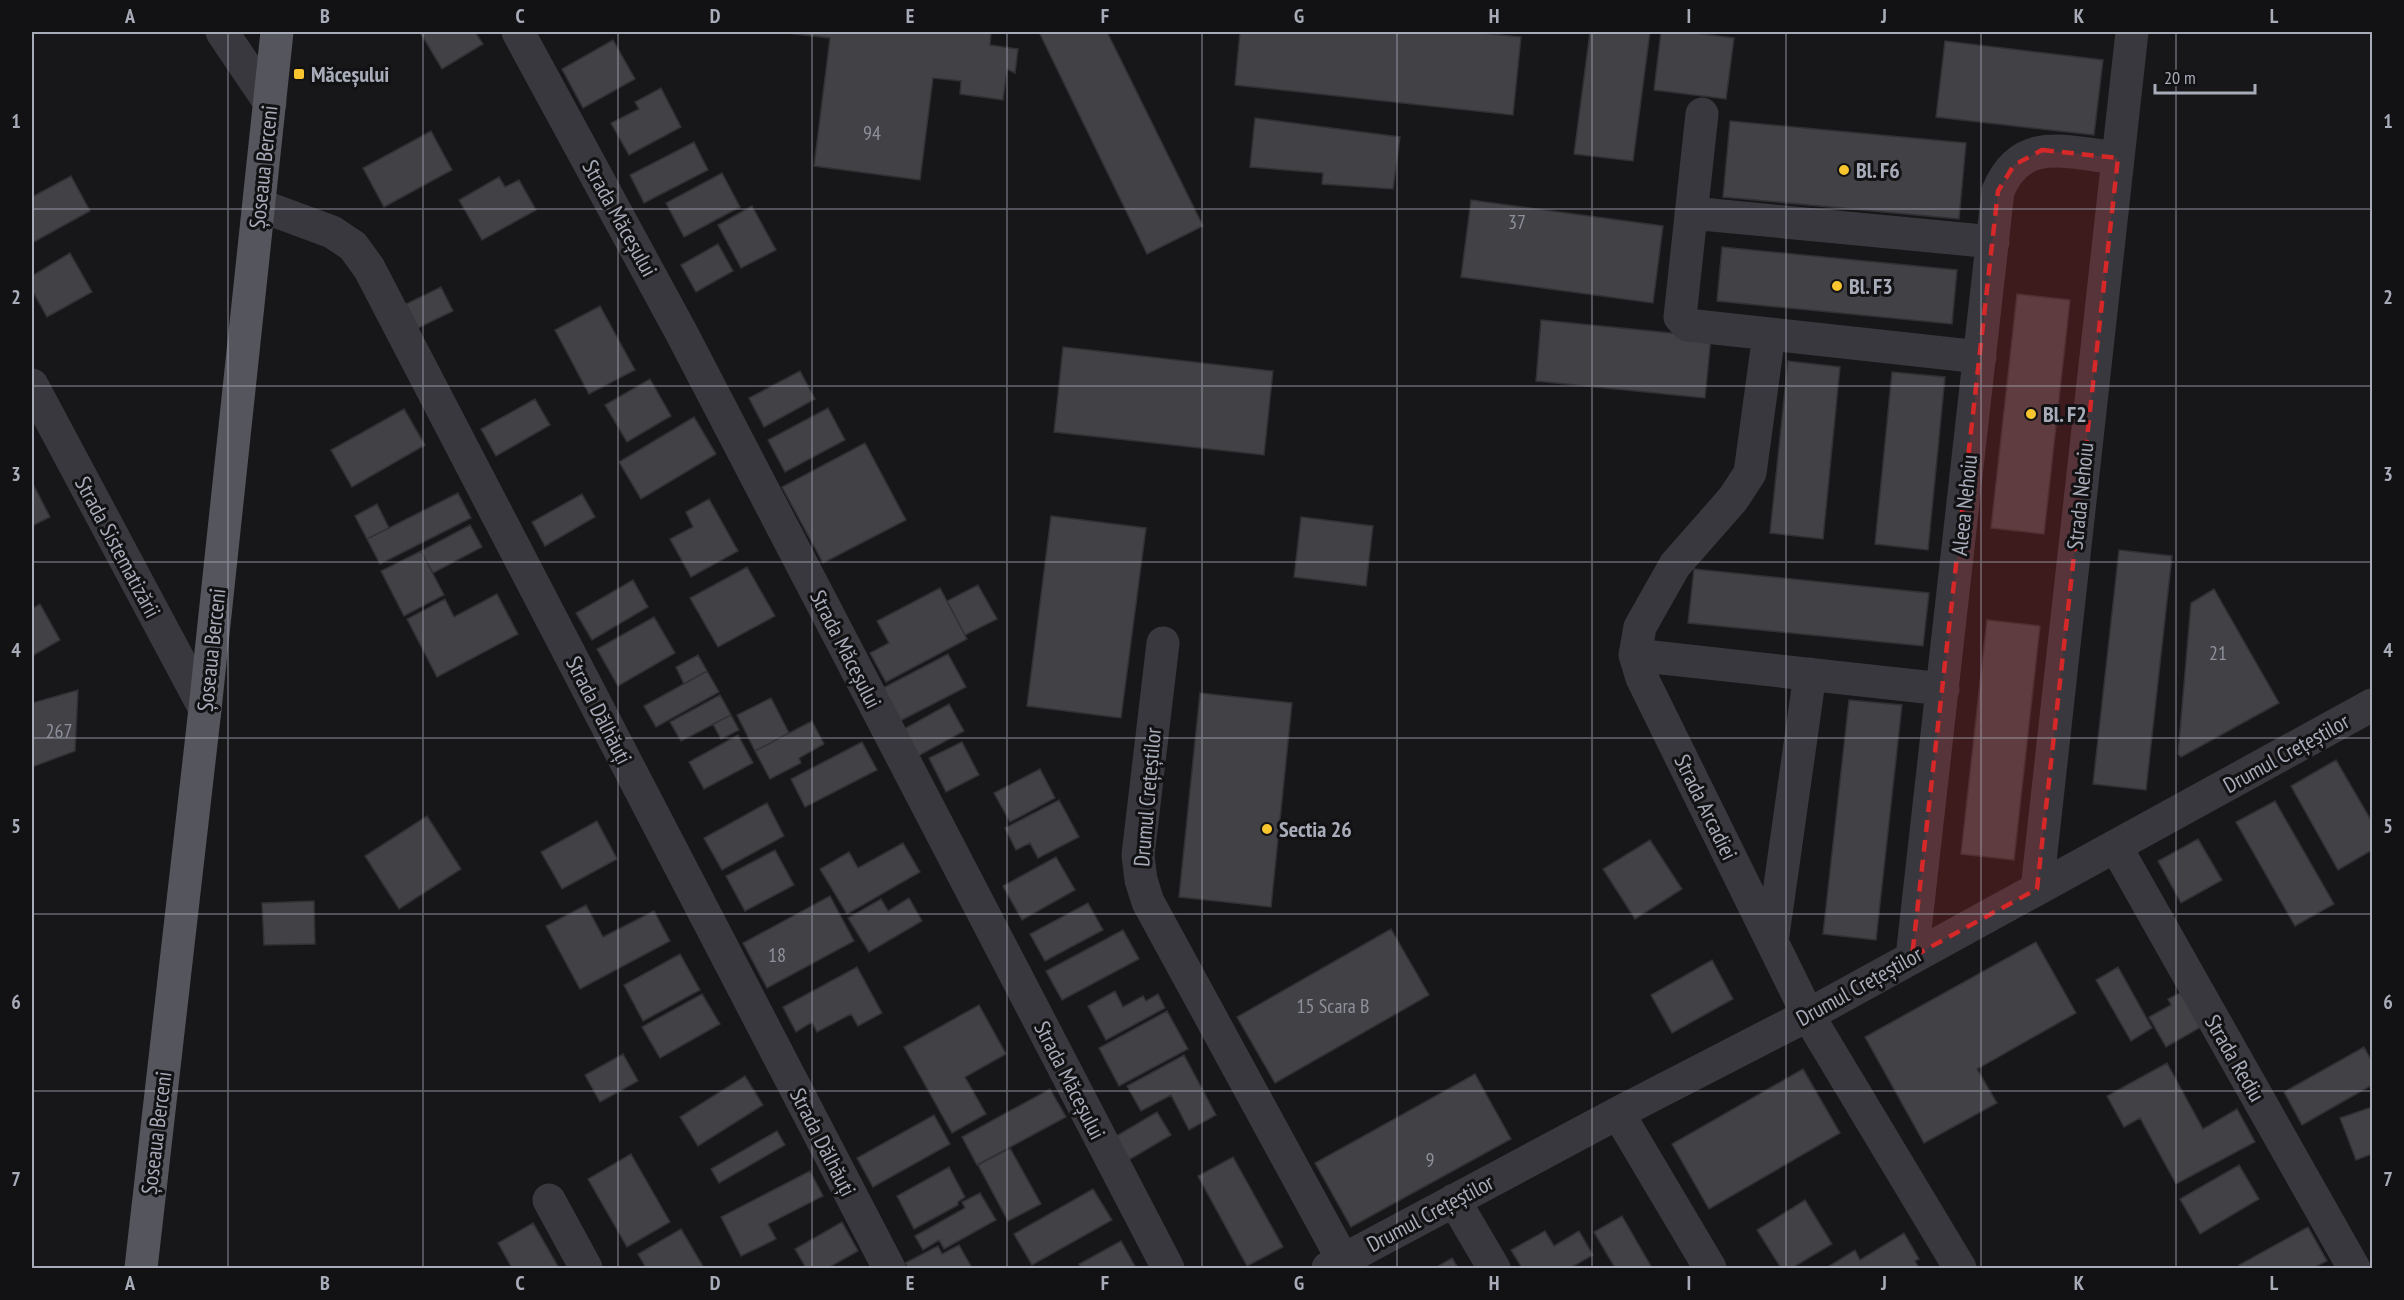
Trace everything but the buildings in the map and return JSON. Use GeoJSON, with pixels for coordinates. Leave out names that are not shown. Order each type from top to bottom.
{"type":"FeatureCollection","features":[{"type":"Feature","properties":{"kind":"main road","name":"Șoseaua Berceni"},"geometry":{"type":"LineString","coordinates":[[141,1269],[205,709],[277,32]]}},
{"type":"Feature","properties":{"kind":"street"},"geometry":{"type":"LineString","coordinates":[[222,32],[270,102]]}},
{"type":"Feature","properties":{"kind":"street","name":"Strada Măceșului"},"geometry":{"type":"LineString","coordinates":[[518,32],[681,332],[1168,1269]]}},
{"type":"Feature","properties":{"kind":"street","name":"Strada Nehoiu"},"geometry":{"type":"LineString","coordinates":[[2037,889],[2132,32]]}},
{"type":"Feature","properties":{"kind":"street"},"geometry":{"type":"LineString","coordinates":[[1702,114],[1680,317],[1687,325],[1980,357]]}},
{"type":"Feature","properties":{"kind":"street","name":"Aleea Nehoiu"},"geometry":{"type":"LineString","coordinates":[[1912,957],[1998,191],[2009,171],[2027,155],[2042,150],[2118,158]]}},
{"type":"Feature","properties":{"kind":"street","name":"Strada Dălhăuți"},"geometry":{"type":"LineString","coordinates":[[259,205],[332,232],[353,246],[369,268],[889,1269]]}},
{"type":"Feature","properties":{"kind":"street"},"geometry":{"type":"LineString","coordinates":[[1691,213],[1993,242]]}},
{"type":"Feature","properties":{"kind":"street","name":"Strada Arcadiei"},"geometry":{"type":"LineString","coordinates":[[1769,334],[1750,473],[1733,499],[1675,566],[1640,627],[1635,655],[1642,678],[1808,1015],[1960,1269]]}},
{"type":"Feature","properties":{"kind":"street","name":"Strada Sistematizării"},"geometry":{"type":"LineString","coordinates":[[32,385],[205,709]]}},
{"type":"Feature","properties":{"kind":"street","name":"Drumul Crețeștilor"},"geometry":{"type":"LineString","coordinates":[[1163,643],[1137,855],[1141,880],[1154,913],[1335,1264],[1808,1015],[2373,705]]}},
{"type":"Feature","properties":{"kind":"street"},"geometry":{"type":"LineString","coordinates":[[1635,655],[1943,689]]}},
{"type":"Feature","properties":{"kind":"street"},"geometry":{"type":"LineString","coordinates":[[1772,942],[1809,674]]}},
{"type":"Feature","properties":{"kind":"street","name":"Strada Rediu"},"geometry":{"type":"LineString","coordinates":[[2116,847],[2354,1269]]}},
{"type":"Feature","properties":{"kind":"street"},"geometry":{"type":"LineString","coordinates":[[1618,1113],[1710,1269]]}},
{"type":"Feature","properties":{"kind":"street"},"geometry":{"type":"LineString","coordinates":[[549,1200],[586,1269]]}},
{"type":"Feature","properties":{"kind":"street"},"geometry":{"type":"LineString","coordinates":[[1454,1200],[1494,1269]]}},
{"type":"Feature","properties":{"kind":"highlighted area"},"geometry":{"type":"Polygon","coordinates":[[[2042,150],[2118,158],[2037,889],[1912,957],[1998,191],[2014,165],[2042,150]]]}},
{"type":"Feature","properties":{"kind":"place","name":"Măceșului"},"geometry":{"type":"Point","coordinates":[299,74]}},
{"type":"Feature","properties":{"kind":"place","name":"Bl. F6"},"geometry":{"type":"Point","coordinates":[1844,170]}},
{"type":"Feature","properties":{"kind":"place","name":"Bl. F3"},"geometry":{"type":"Point","coordinates":[1837,286]}},
{"type":"Feature","properties":{"kind":"place","name":"Bl. F2"},"geometry":{"type":"Point","coordinates":[2031,414]}},
{"type":"Feature","properties":{"kind":"place","name":"Sectia 26"},"geometry":{"type":"Point","coordinates":[1267,829]}}]}
